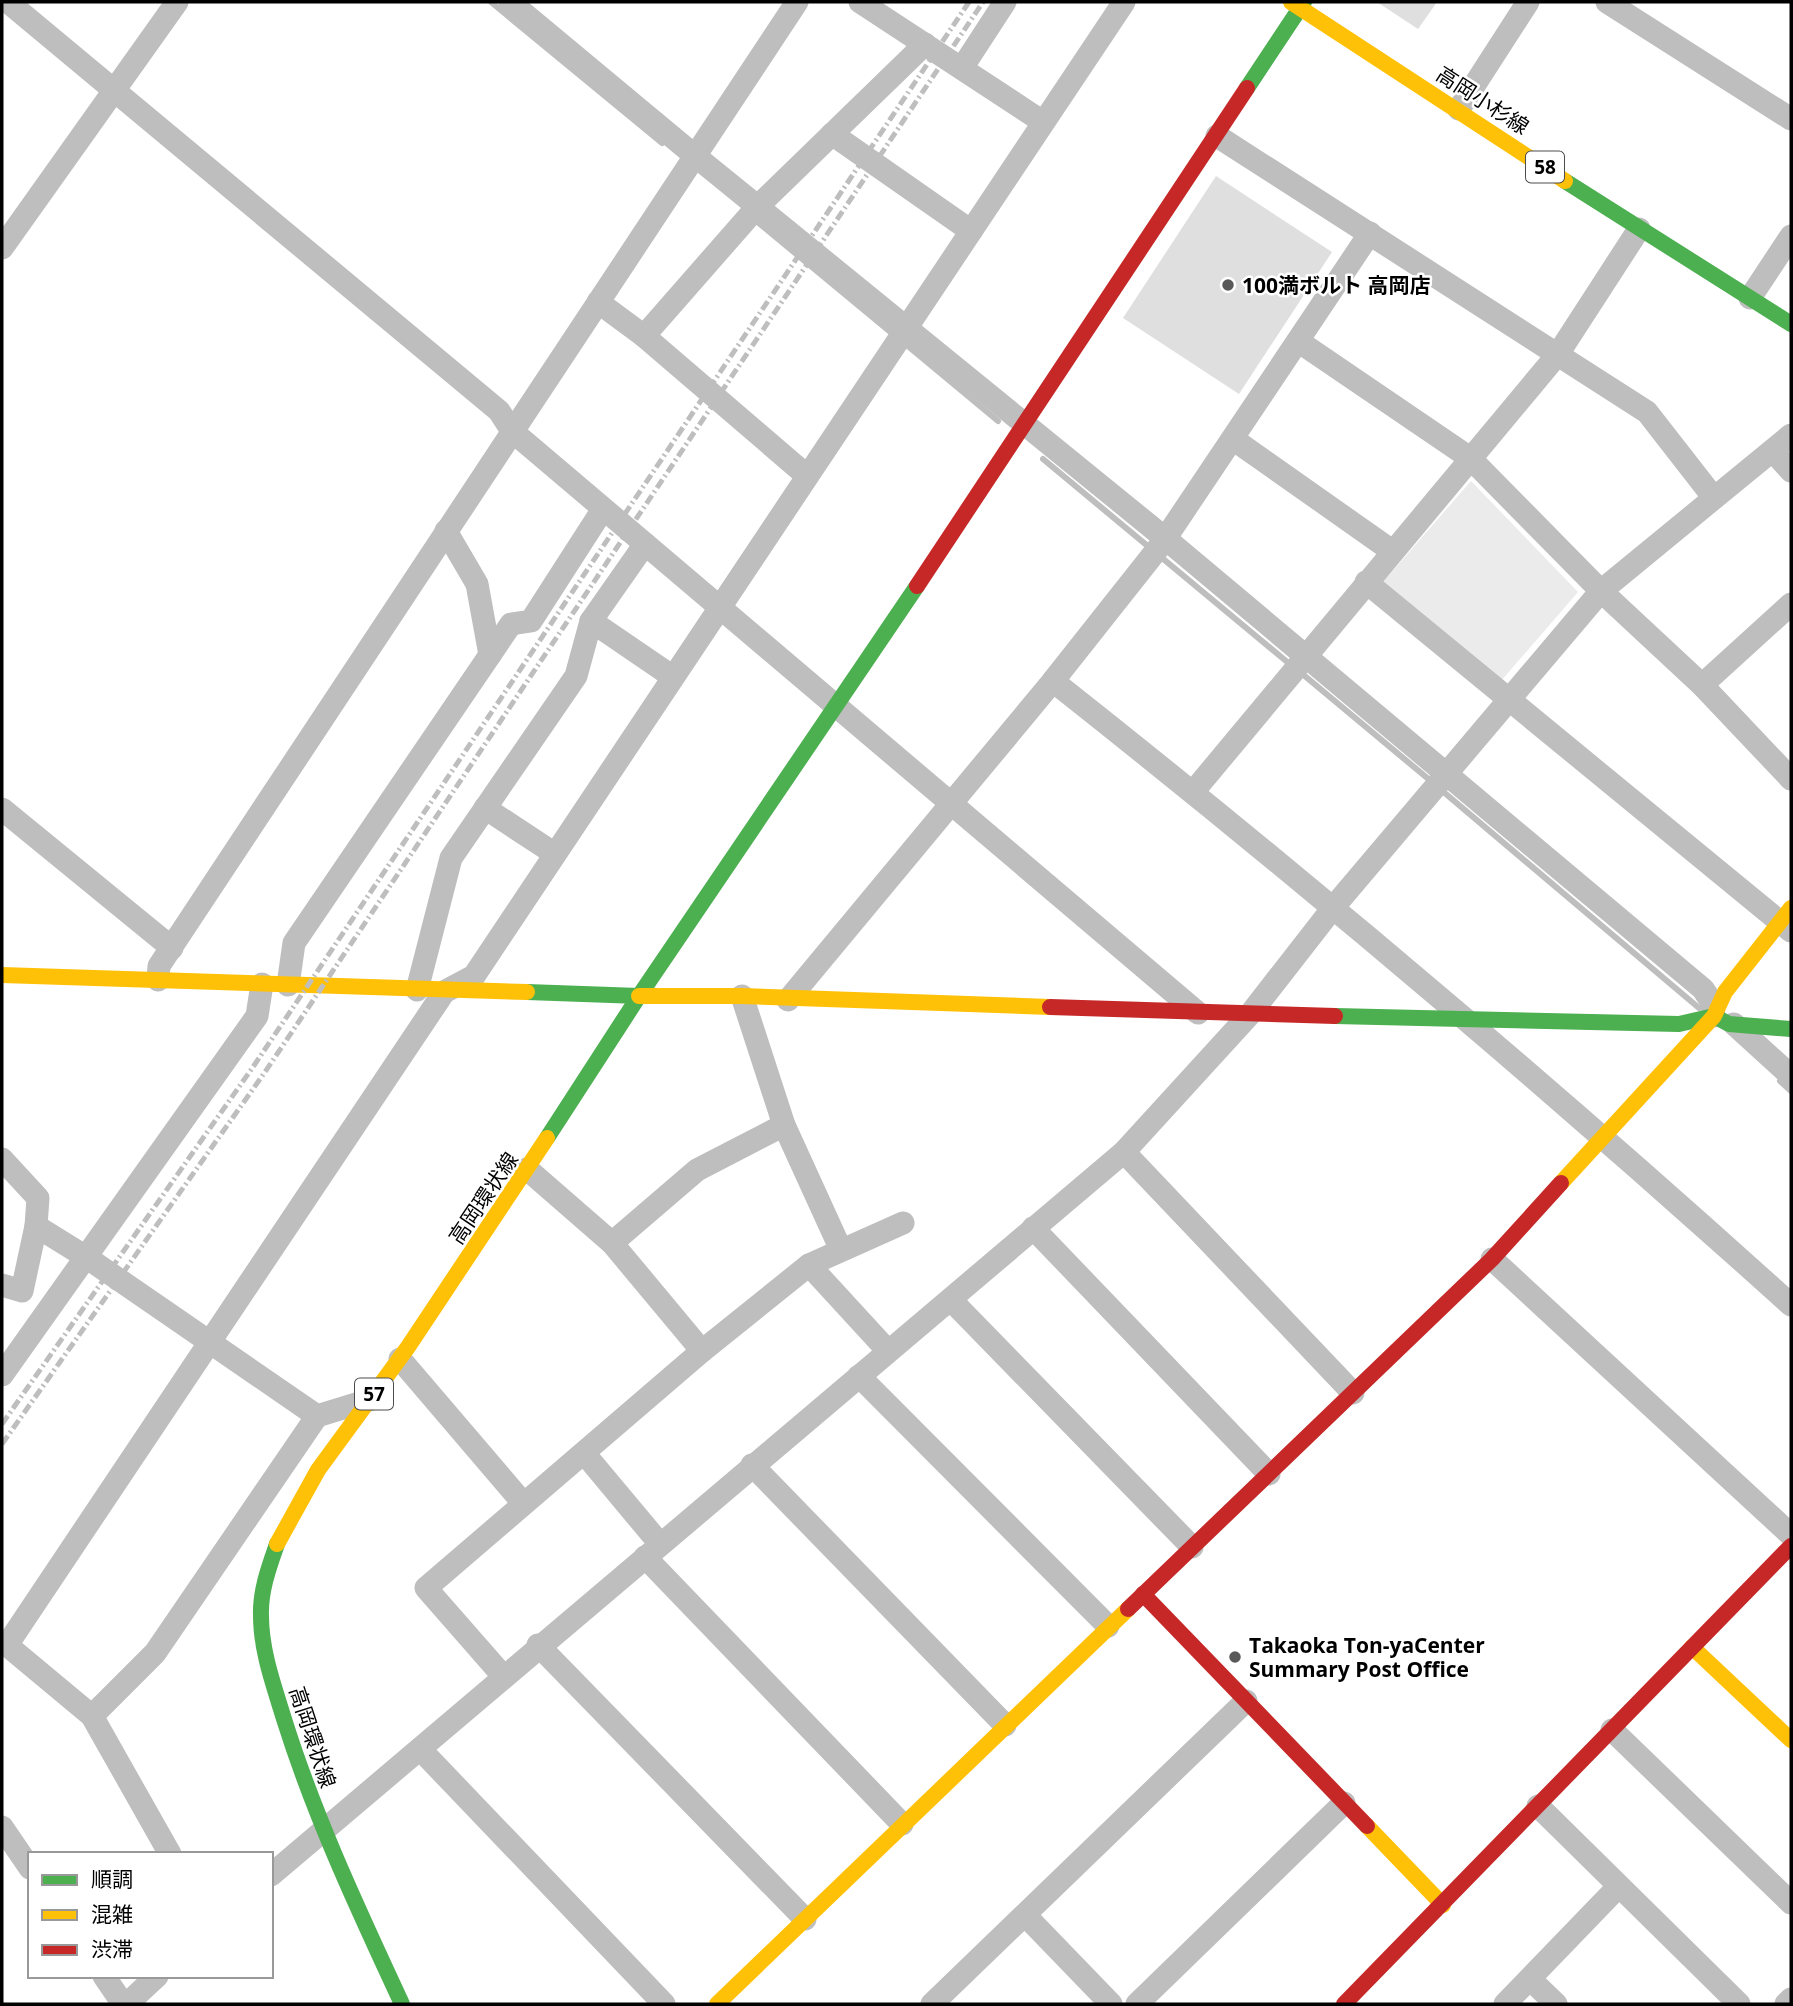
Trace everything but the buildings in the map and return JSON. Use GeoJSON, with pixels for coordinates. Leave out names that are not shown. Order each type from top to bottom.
{"type":"FeatureCollection","features":[{"type":"Feature","properties":{"kind":"street"},"geometry":{"type":"LineString","coordinates":[[8,2],[499,411],[512,431],[1198,1013]]}},
{"type":"Feature","properties":{"kind":"street"},"geometry":{"type":"LineString","coordinates":[[2,248],[177,2]]}},
{"type":"Feature","properties":{"kind":"street"},"geometry":{"type":"LineString","coordinates":[[510,2],[690,163],[1023,424],[1703,989],[1711,1001],[1712,1021]]}},
{"type":"Feature","properties":{"kind":"street"},"geometry":{"type":"LineString","coordinates":[[158,980],[159,966],[797,2]]}},
{"type":"Feature","properties":{"kind":"street"},"geometry":{"type":"LineString","coordinates":[[860,2],[1043,122]]}},
{"type":"Feature","properties":{"kind":"street"},"geometry":{"type":"LineString","coordinates":[[962,68],[1005,2]]}},
{"type":"Feature","properties":{"kind":"street"},"geometry":{"type":"LineString","coordinates":[[169,1852],[92,1716],[4,1643],[444,992],[474,976],[1124,2]]}},
{"type":"Feature","properties":{"kind":"street"},"geometry":{"type":"LineString","coordinates":[[1459,109],[1528,2]]}},
{"type":"Feature","properties":{"kind":"street"},"geometry":{"type":"LineString","coordinates":[[1607,2],[1791,119]]}},
{"type":"Feature","properties":{"kind":"street","name":"高岡小杉線"},"geometry":{"type":"LineString","coordinates":[[1299,4],[1639,229],[1791,324]]}},
{"type":"Feature","properties":{"kind":"street","name":"高岡環状線"},"geometry":{"type":"LineString","coordinates":[[402,2004],[322,1833],[293,1750],[262,1644],[261,1604],[269,1564],[290,1514],[400,1359],[639,996],[838,707],[1023,424],[1217,136],[1299,4]]}},
{"type":"Feature","properties":{"kind":"street"},"geometry":{"type":"LineString","coordinates":[[644,336],[751,213],[925,44]]}},
{"type":"Feature","properties":{"kind":"street"},"geometry":{"type":"LineString","coordinates":[[832,134],[971,231]]}},
{"type":"Feature","properties":{"kind":"street"},"geometry":{"type":"LineString","coordinates":[[1217,136],[1647,412],[1714,498]]}},
{"type":"Feature","properties":{"kind":"street"},"geometry":{"type":"LineString","coordinates":[[1193,792],[1558,354],[1639,229]]}},
{"type":"Feature","properties":{"kind":"street"},"geometry":{"type":"LineString","coordinates":[[788,1000],[1053,681],[1165,541],[1370,233]]}},
{"type":"Feature","properties":{"kind":"street"},"geometry":{"type":"LineString","coordinates":[[1751,298],[1791,236]]}},
{"type":"Feature","properties":{"kind":"street"},"geometry":{"type":"LineString","coordinates":[[598,302],[644,336],[806,475]]}},
{"type":"Feature","properties":{"kind":"street"},"geometry":{"type":"LineString","coordinates":[[1298,341],[1471,458],[1601,591],[1702,685],[1791,779]]}},
{"type":"Feature","properties":{"kind":"street"},"geometry":{"type":"LineString","coordinates":[[273,1873],[538,1645],[1124,1152],[1251,1013],[1332,909],[1446,776],[1507,698],[1601,591],[1791,435]]}},
{"type":"Feature","properties":{"kind":"street"},"geometry":{"type":"LineString","coordinates":[[1233,439],[1392,551]]}},
{"type":"Feature","properties":{"kind":"street"},"geometry":{"type":"LineString","coordinates":[[1773,451],[1791,471]]}},
{"type":"Feature","properties":{"kind":"street"},"geometry":{"type":"LineString","coordinates":[[288,985],[294,943],[511,624],[531,621],[603,509]]}},
{"type":"Feature","properties":{"kind":"street"},"geometry":{"type":"LineString","coordinates":[[446,531],[477,584],[490,655]]}},
{"type":"Feature","properties":{"kind":"street"},"geometry":{"type":"LineString","coordinates":[[417,990],[451,858],[576,676],[591,621],[645,544]]}},
{"type":"Feature","properties":{"kind":"street"},"geometry":{"type":"LineString","coordinates":[[717,2004],[1492,1259],[1712,1021],[1725,992],[1788,921],[1507,698],[1366,582]]}},
{"type":"Feature","properties":{"kind":"street"},"geometry":{"type":"LineString","coordinates":[[1702,685],[1791,604]]}},
{"type":"Feature","properties":{"kind":"street"},"geometry":{"type":"LineString","coordinates":[[591,621],[673,677]]}},
{"type":"Feature","properties":{"kind":"street"},"geometry":{"type":"LineString","coordinates":[[1053,681],[1193,792],[1468,1019],[1604,1135],[1791,1305]]}},
{"type":"Feature","properties":{"kind":"street"},"geometry":{"type":"LineString","coordinates":[[485,808],[555,854]]}},
{"type":"Feature","properties":{"kind":"street"},"geometry":{"type":"LineString","coordinates":[[2,809],[172,948]]}},
{"type":"Feature","properties":{"kind":"street"},"geometry":{"type":"LineString","coordinates":[[2,975],[444,992],[742,996],[788,1000],[1198,1013],[1679,1024],[1712,1021],[1791,1029]]}},
{"type":"Feature","properties":{"kind":"street"},"geometry":{"type":"LineString","coordinates":[[2,1376],[257,1016],[262,984]]}},
{"type":"Feature","properties":{"kind":"street"},"geometry":{"type":"LineString","coordinates":[[742,996],[784,1125],[841,1250]]}},
{"type":"Feature","properties":{"kind":"street"},"geometry":{"type":"LineString","coordinates":[[1712,1021],[1791,1076]]}},
{"type":"Feature","properties":{"kind":"street"},"geometry":{"type":"LineString","coordinates":[[612,1243],[697,1170],[784,1125]]}},
{"type":"Feature","properties":{"kind":"street"},"geometry":{"type":"LineString","coordinates":[[1124,1152],[1353,1394]]}},
{"type":"Feature","properties":{"kind":"street"},"geometry":{"type":"LineString","coordinates":[[2,1159],[38,1198],[36,1226],[22,1291],[2,1286]]}},
{"type":"Feature","properties":{"kind":"street"},"geometry":{"type":"LineString","coordinates":[[527,1169],[612,1243],[702,1351]]}},
{"type":"Feature","properties":{"kind":"street"},"geometry":{"type":"LineString","coordinates":[[503,1676],[426,1588],[702,1351],[809,1265],[903,1223]]}},
{"type":"Feature","properties":{"kind":"street"},"geometry":{"type":"LineString","coordinates":[[36,1226],[86,1257],[317,1416]]}},
{"type":"Feature","properties":{"kind":"street"},"geometry":{"type":"LineString","coordinates":[[1033,1228],[1269,1474]]}},
{"type":"Feature","properties":{"kind":"street"},"geometry":{"type":"LineString","coordinates":[[1492,1259],[1791,1535]]}},
{"type":"Feature","properties":{"kind":"street"},"geometry":{"type":"LineString","coordinates":[[809,1265],[888,1351]]}},
{"type":"Feature","properties":{"kind":"street"},"geometry":{"type":"LineString","coordinates":[[951,1300],[1192,1548]]}},
{"type":"Feature","properties":{"kind":"street"},"geometry":{"type":"LineString","coordinates":[[400,1359],[523,1503]]}},
{"type":"Feature","properties":{"kind":"street"},"geometry":{"type":"LineString","coordinates":[[859,1376],[1108,1626]]}},
{"type":"Feature","properties":{"kind":"street"},"geometry":{"type":"LineString","coordinates":[[92,1716],[155,1653],[317,1416],[369,1400]]}},
{"type":"Feature","properties":{"kind":"street"},"geometry":{"type":"LineString","coordinates":[[583,1453],[652,1551],[902,1825]]}},
{"type":"Feature","properties":{"kind":"street"},"geometry":{"type":"LineString","coordinates":[[752,1465],[1005,1725]]}},
{"type":"Feature","properties":{"kind":"street"},"geometry":{"type":"LineString","coordinates":[[1344,2004],[1791,1546]]}},
{"type":"Feature","properties":{"kind":"street"},"geometry":{"type":"LineString","coordinates":[[1143,1594],[1443,1905]]}},
{"type":"Feature","properties":{"kind":"street"},"geometry":{"type":"LineString","coordinates":[[538,1645],[805,1919]]}},
{"type":"Feature","properties":{"kind":"street"},"geometry":{"type":"LineString","coordinates":[[1692,1647],[1791,1740]]}},
{"type":"Feature","properties":{"kind":"street"},"geometry":{"type":"LineString","coordinates":[[932,2004],[1246,1701]]}},
{"type":"Feature","properties":{"kind":"street"},"geometry":{"type":"LineString","coordinates":[[1612,1730],[1791,1903]]}},
{"type":"Feature","properties":{"kind":"street"},"geometry":{"type":"LineString","coordinates":[[420,1749],[664,2004]]}},
{"type":"Feature","properties":{"kind":"street"},"geometry":{"type":"LineString","coordinates":[[1137,2004],[1344,1803]]}},
{"type":"Feature","properties":{"kind":"street"},"geometry":{"type":"LineString","coordinates":[[1538,1806],[1738,2004]]}},
{"type":"Feature","properties":{"kind":"street"},"geometry":{"type":"LineString","coordinates":[[2,1827],[28,1865]]}},
{"type":"Feature","properties":{"kind":"street"},"geometry":{"type":"LineString","coordinates":[[1505,2004],[1618,1887]]}},
{"type":"Feature","properties":{"kind":"street"},"geometry":{"type":"LineString","coordinates":[[1025,1914],[1111,2004]]}},
{"type":"Feature","properties":{"kind":"street"},"geometry":{"type":"LineString","coordinates":[[106,1978],[125,2004],[155,1978]]}},
{"type":"Feature","properties":{"kind":"street"},"geometry":{"type":"LineString","coordinates":[[1530,1979],[1556,2004]]}},
{"type":"Feature","properties":{"kind":"street"},"geometry":{"type":"LineString","coordinates":[[1786,2004],[1791,1999]]}},
{"type":"Feature","properties":{"kind":"shaded area"},"geometry":{"type":"Polygon","coordinates":[[[1471,481],[1578,592],[1501,681],[1383,582],[1471,481]]]}},
{"type":"Feature","properties":{"kind":"waterway"},"geometry":{"type":"LineString","coordinates":[[491,2],[662,143]]}},
{"type":"Feature","properties":{"kind":"waterway"},"geometry":{"type":"LineString","coordinates":[[754,219],[894,335]]}},
{"type":"Feature","properties":{"kind":"waterway"},"geometry":{"type":"LineString","coordinates":[[903,342],[998,421]]}},
{"type":"Feature","properties":{"kind":"waterway"},"geometry":{"type":"LineString","coordinates":[[1043,459],[1292,666]]}},
{"type":"Feature","properties":{"kind":"waterway"},"geometry":{"type":"LineString","coordinates":[[1300,672],[1432,782]]}},
{"type":"Feature","properties":{"kind":"waterway"},"geometry":{"type":"LineString","coordinates":[[1440,789],[1699,1008]]}},
{"type":"Feature","properties":{"kind":"waterway"},"geometry":{"type":"LineString","coordinates":[[1780,1081],[1791,1091]]}},
{"type":"Feature","properties":{"kind":"railway"},"geometry":{"type":"LineString","coordinates":[[2,1424],[253,1067],[969,2]]}},
{"type":"Feature","properties":{"kind":"railway"},"geometry":{"type":"LineString","coordinates":[[2,1444],[265,1072],[983,2]]}},
{"type":"Feature","properties":{"kind":"traffic: fast"},"geometry":{"type":"LineString","coordinates":[[1247,88],[1304,2]]}},
{"type":"Feature","properties":{"kind":"traffic: fast"},"geometry":{"type":"LineString","coordinates":[[1565,181],[1791,324]]}},
{"type":"Feature","properties":{"kind":"traffic: fast"},"geometry":{"type":"LineString","coordinates":[[639,996],[917,586]]}},
{"type":"Feature","properties":{"kind":"traffic: fast"},"geometry":{"type":"LineString","coordinates":[[527,992],[639,996]]}},
{"type":"Feature","properties":{"kind":"traffic: fast"},"geometry":{"type":"LineString","coordinates":[[547,1138],[639,996]]}},
{"type":"Feature","properties":{"kind":"traffic: fast"},"geometry":{"type":"LineString","coordinates":[[1335,1016],[1679,1024],[1714,1016],[1729,1024],[1791,1029]]}},
{"type":"Feature","properties":{"kind":"traffic: fast"},"geometry":{"type":"LineString","coordinates":[[277,1544],[261,1607],[263,1642],[269,1668],[296,1756],[324,1828],[402,2004]]}},
{"type":"Feature","properties":{"kind":"traffic: slow"},"geometry":{"type":"LineString","coordinates":[[1291,2],[1565,181]]}},
{"type":"Feature","properties":{"kind":"traffic: slow"},"geometry":{"type":"LineString","coordinates":[[1561,1183],[1714,1016],[1725,992],[1791,908]]}},
{"type":"Feature","properties":{"kind":"traffic: slow"},"geometry":{"type":"LineString","coordinates":[[2,975],[527,992]]}},
{"type":"Feature","properties":{"kind":"traffic: slow"},"geometry":{"type":"LineString","coordinates":[[639,996],[742,996],[1050,1007]]}},
{"type":"Feature","properties":{"kind":"traffic: slow"},"geometry":{"type":"LineString","coordinates":[[277,1544],[318,1470],[408,1347],[547,1138]]}},
{"type":"Feature","properties":{"kind":"traffic: slow"},"geometry":{"type":"LineString","coordinates":[[717,2004],[1128,1609]]}},
{"type":"Feature","properties":{"kind":"traffic: slow"},"geometry":{"type":"LineString","coordinates":[[1692,1647],[1791,1740]]}},
{"type":"Feature","properties":{"kind":"traffic: slow"},"geometry":{"type":"LineString","coordinates":[[1367,1826],[1443,1905]]}},
{"type":"Feature","properties":{"kind":"traffic: jam"},"geometry":{"type":"LineString","coordinates":[[917,586],[1247,88]]}},
{"type":"Feature","properties":{"kind":"traffic: jam"},"geometry":{"type":"LineString","coordinates":[[1050,1007],[1335,1016]]}},
{"type":"Feature","properties":{"kind":"traffic: jam"},"geometry":{"type":"LineString","coordinates":[[1128,1609],[1492,1259],[1561,1183]]}},
{"type":"Feature","properties":{"kind":"traffic: jam"},"geometry":{"type":"LineString","coordinates":[[1344,2004],[1791,1546]]}},
{"type":"Feature","properties":{"kind":"traffic: jam"},"geometry":{"type":"LineString","coordinates":[[1143,1594],[1367,1826]]}},
{"type":"Feature","properties":{"kind":"place","name":"100満ボルト 高岡店"},"geometry":{"type":"Point","coordinates":[1228,285]}},
{"type":"Feature","properties":{"kind":"place","name":"Takaoka Ton-yaCenter Summary Post Office"},"geometry":{"type":"Point","coordinates":[1235,1657]}}]}
